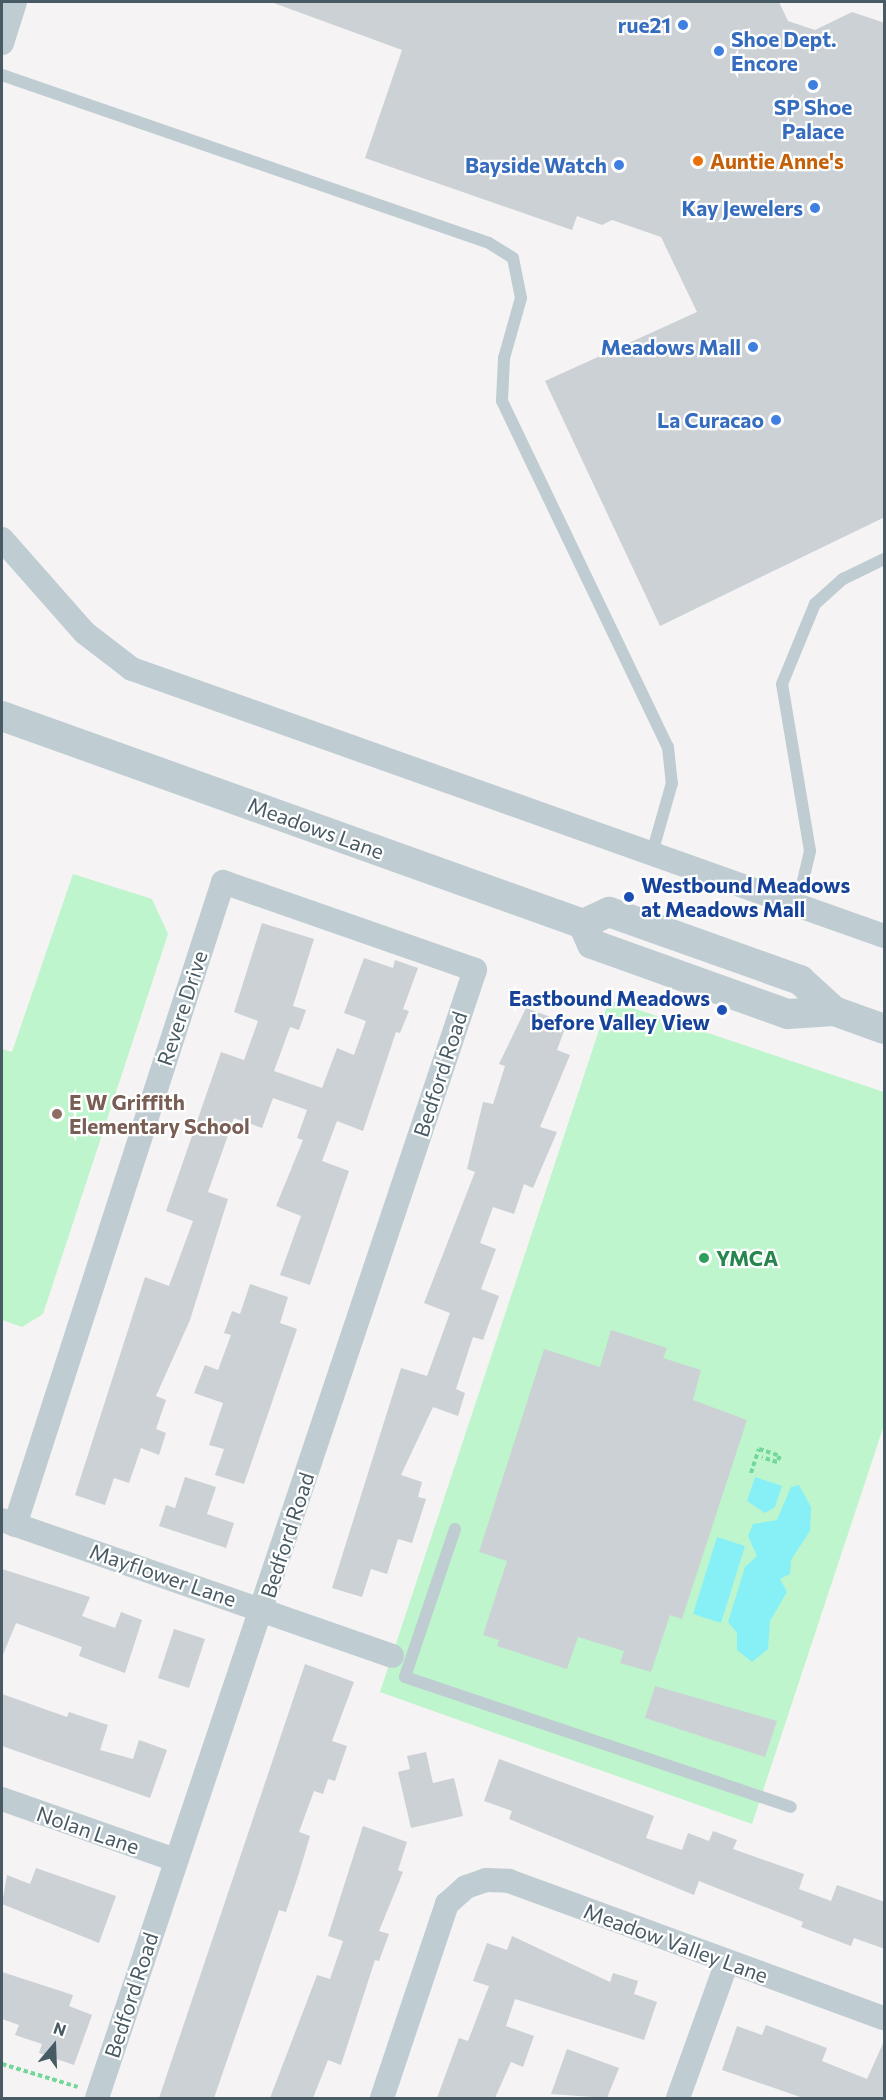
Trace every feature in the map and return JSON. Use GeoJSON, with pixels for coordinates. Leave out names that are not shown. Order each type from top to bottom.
{"type":"FeatureCollection","features":[{"type":"Feature","properties":{"kind":"street"},"geometry":{"type":"LineString","coordinates":[[2,43],[15,2]]}},
{"type":"Feature","properties":{"kind":"street"},"geometry":{"type":"LineString","coordinates":[[2,538],[85,633],[132,669],[885,936]]}},
{"type":"Feature","properties":{"kind":"street","name":"Meadows Lane"},"geometry":{"type":"LineString","coordinates":[[2,716],[583,924],[592,945],[788,1014],[834,1011],[885,1029]]}},
{"type":"Feature","properties":{"kind":"street","name":"Meadows Lane"},"geometry":{"type":"LineString","coordinates":[[2,723],[48,732]]}},
{"type":"Feature","properties":{"kind":"street","name":"Revere Drive"},"geometry":{"type":"LineString","coordinates":[[8,1522],[223,882],[475,970]]}},
{"type":"Feature","properties":{"kind":"street","name":"Bedford Road"},"geometry":{"type":"LineString","coordinates":[[97,2098],[174,1860],[262,1609],[475,970]]}},
{"type":"Feature","properties":{"kind":"street","name":"Mayflower Lane"},"geometry":{"type":"LineString","coordinates":[[8,1522],[401,1659]]}},
{"type":"Feature","properties":{"kind":"street","name":"Nolan Lane"},"geometry":{"type":"LineString","coordinates":[[2,1799],[174,1860]]}},
{"type":"Feature","properties":{"kind":"street","name":"Meadow Valley Lane"},"geometry":{"type":"LineString","coordinates":[[382,2098],[447,1904],[466,1887],[509,1881],[885,2018]]}},
{"type":"Feature","properties":{"kind":"street"},"geometry":{"type":"LineString","coordinates":[[678,2098],[727,1962]]}},
{"type":"Feature","properties":{"kind":"lane"},"geometry":{"type":"LineString","coordinates":[[2,75],[489,243],[513,258],[521,298],[504,358],[502,401],[668,747],[672,783],[652,853]]}},
{"type":"Feature","properties":{"kind":"lane"},"geometry":{"type":"LineString","coordinates":[[797,906],[810,851],[782,684],[815,604],[843,579],[885,559]]}},
{"type":"Feature","properties":{"kind":"lane"},"geometry":{"type":"LineString","coordinates":[[455,1529],[401,1659],[405,1677],[791,1807]]}},
{"type":"Feature","properties":{"kind":"path"},"geometry":{"type":"LineString","coordinates":[[751,1473],[759,1449],[780,1456],[777,1462],[762,1457]]}},
{"type":"Feature","properties":{"kind":"path"},"geometry":{"type":"LineString","coordinates":[[2,2064],[54,2083],[69,2083]]}},
{"type":"Feature","properties":{"kind":"green space","name":"E W Griffith Elementary School"},"geometry":{"type":"Polygon","coordinates":[[[73,874],[152,899],[168,934],[43,1314],[22,1327],[2,1320],[2,1049],[12,1052],[73,874]]]}},
{"type":"Feature","properties":{"kind":"green space","name":"YMCA"},"geometry":{"type":"Polygon","coordinates":[[[609,1000],[884,1092],[884,1425],[752,1824],[380,1692],[609,1000]]]}},
{"type":"Feature","properties":{"kind":"water"},"geometry":{"type":"Polygon","coordinates":[[[755,1477],[782,1486],[775,1507],[765,1513],[747,1501],[755,1477]]]}},
{"type":"Feature","properties":{"kind":"water"},"geometry":{"type":"Polygon","coordinates":[[[799,1485],[811,1507],[810,1531],[791,1560],[790,1574],[780,1579],[787,1592],[770,1621],[768,1649],[752,1662],[737,1650],[737,1633],[728,1622],[745,1567],[757,1556],[748,1536],[753,1524],[777,1520],[791,1487],[799,1485]]]}},
{"type":"Feature","properties":{"kind":"water"},"geometry":{"type":"Polygon","coordinates":[[[717,1537],[745,1546],[721,1623],[693,1614],[717,1537]]]}},
{"type":"Feature","properties":{"kind":"building","name":"Meadows Mall"},"geometry":{"type":"Polygon","coordinates":[[[271,2],[779,2],[788,21],[815,30],[852,12],[885,23],[885,517],[660,626],[545,381],[697,312],[661,237],[612,220],[602,225],[577,216],[572,230],[365,158],[402,50],[271,2]]]}},
{"type":"Feature","properties":{"kind":"building"},"geometry":{"type":"Polygon","coordinates":[[[262,923],[314,939],[293,1006],[306,1010],[299,1030],[290,1027],[274,1071],[322,1088],[337,1048],[354,1055],[366,1021],[344,1013],[364,958],[393,968],[395,960],[418,968],[403,1009],[409,1011],[400,1033],[396,1032],[363,1131],[337,1121],[322,1161],[349,1171],[310,1285],[280,1275],[301,1216],[276,1206],[303,1140],[297,1138],[307,1110],[273,1098],[262,1128],[234,1118],[208,1192],[228,1199],[190,1320],[156,1396],[166,1400],[156,1429],[166,1433],[159,1455],[141,1448],[129,1483],[114,1478],[105,1505],[75,1495],[145,1277],[169,1286],[193,1221],[166,1211],[221,1052],[244,1060],[258,1021],[234,1012],[262,923]]]}},
{"type":"Feature","properties":{"kind":"building"},"geometry":{"type":"Polygon","coordinates":[[[526,1008],[567,1023],[557,1050],[570,1055],[540,1127],[557,1132],[533,1188],[524,1184],[514,1214],[493,1207],[480,1243],[496,1249],[481,1289],[499,1296],[483,1340],[473,1337],[456,1389],[465,1393],[458,1416],[433,1407],[401,1475],[422,1482],[418,1497],[426,1499],[412,1543],[398,1539],[387,1574],[371,1569],[362,1597],[332,1588],[401,1368],[427,1376],[450,1313],[424,1303],[475,1172],[467,1169],[483,1102],[493,1104],[505,1066],[499,1064],[526,1008]]]}},
{"type":"Feature","properties":{"kind":"building"},"geometry":{"type":"Polygon","coordinates":[[[250,1284],[288,1297],[280,1323],[297,1329],[244,1484],[215,1475],[224,1449],[209,1445],[223,1403],[194,1393],[205,1365],[218,1370],[231,1335],[224,1333],[232,1311],[240,1314],[250,1284]]]}},
{"type":"Feature","properties":{"kind":"building"},"geometry":{"type":"Polygon","coordinates":[[[611,1330],[667,1348],[663,1358],[701,1370],[693,1400],[747,1420],[682,1619],[670,1615],[651,1672],[620,1663],[624,1651],[578,1637],[567,1669],[497,1646],[499,1640],[483,1635],[507,1561],[479,1552],[544,1349],[600,1367],[611,1330]]]}},
{"type":"Feature","properties":{"kind":"building"},"geometry":{"type":"Polygon","coordinates":[[[185,1477],[216,1487],[207,1514],[234,1523],[226,1548],[159,1526],[166,1505],[175,1508],[185,1477]]]}},
{"type":"Feature","properties":{"kind":"building"},"geometry":{"type":"Polygon","coordinates":[[[2,1569],[90,1597],[82,1616],[115,1628],[121,1612],[142,1620],[125,1673],[79,1656],[82,1647],[16,1623],[2,1657],[2,1569]]]}},
{"type":"Feature","properties":{"kind":"building"},"geometry":{"type":"Polygon","coordinates":[[[174,1629],[205,1639],[189,1688],[158,1678],[174,1629]]]}},
{"type":"Feature","properties":{"kind":"building"},"geometry":{"type":"Polygon","coordinates":[[[305,1664],[354,1682],[332,1741],[347,1746],[335,1781],[328,1779],[323,1794],[314,1791],[299,1832],[310,1836],[299,1873],[286,1912],[279,1910],[214,2098],[159,2098],[305,1664]]]}},
{"type":"Feature","properties":{"kind":"building"},"geometry":{"type":"Polygon","coordinates":[[[655,1686],[777,1721],[765,1757],[645,1718],[655,1686]]]}},
{"type":"Feature","properties":{"kind":"building"},"geometry":{"type":"Polygon","coordinates":[[[2,1694],[67,1717],[69,1712],[108,1725],[100,1750],[133,1759],[139,1740],[167,1750],[150,1798],[2,1746],[2,1694]]]}},
{"type":"Feature","properties":{"kind":"building"},"geometry":{"type":"Polygon","coordinates":[[[426,1752],[433,1783],[454,1778],[463,1816],[411,1828],[398,1772],[410,1769],[407,1756],[426,1752]]]}},
{"type":"Feature","properties":{"kind":"building"},"geometry":{"type":"Polygon","coordinates":[[[499,1759],[654,1816],[646,1838],[682,1850],[688,1833],[709,1841],[713,1831],[737,1840],[733,1849],[804,1874],[799,1889],[831,1901],[837,1885],[885,1902],[885,1949],[854,1938],[851,1946],[801,1927],[803,1922],[699,1881],[694,1895],[509,1819],[512,1811],[484,1801],[499,1759]]]}},
{"type":"Feature","properties":{"kind":"building"},"geometry":{"type":"Polygon","coordinates":[[[363,1826],[407,1842],[398,1870],[403,1872],[379,1931],[389,1934],[379,1961],[375,1960],[341,2065],[328,2060],[313,2098],[270,2098],[317,1975],[330,1979],[343,1941],[328,1936],[363,1826]]]}},
{"type":"Feature","properties":{"kind":"building"},"geometry":{"type":"Polygon","coordinates":[[[36,1868],[116,1896],[99,1943],[2,1904],[7,1875],[30,1884],[36,1868]]]}},
{"type":"Feature","properties":{"kind":"building"},"geometry":{"type":"Polygon","coordinates":[[[512,1936],[610,1982],[613,1973],[638,1981],[634,1994],[657,2002],[644,2040],[515,1999],[506,2026],[534,2036],[523,2067],[511,2062],[495,2098],[437,2098],[459,2038],[468,2041],[489,1986],[473,1981],[487,1943],[507,1950],[512,1936]]]}},
{"type":"Feature","properties":{"kind":"building"},"geometry":{"type":"Polygon","coordinates":[[[2,1972],[73,1995],[69,2006],[92,2015],[74,2065],[39,2053],[42,2044],[15,2035],[19,2025],[2,2019],[2,1972]]]}},
{"type":"Feature","properties":{"kind":"building"},"geometry":{"type":"Polygon","coordinates":[[[766,2025],[827,2048],[822,2061],[867,2079],[885,2039],[885,2098],[803,2098],[722,2070],[737,2026],[762,2035],[766,2025]]]}},
{"type":"Feature","properties":{"kind":"building"},"geometry":{"type":"Polygon","coordinates":[[[567,2049],[619,2068],[607,2098],[551,2094],[567,2049]]]}},
{"type":"Feature","properties":{"kind":"place","name":"rue21"},"geometry":{"type":"Point","coordinates":[683,25]}},
{"type":"Feature","properties":{"kind":"place","name":"Shoe Dept. Encore"},"geometry":{"type":"Point","coordinates":[719,51]}},
{"type":"Feature","properties":{"kind":"place","name":"SP Shoe Palace"},"geometry":{"type":"Point","coordinates":[813,85]}},
{"type":"Feature","properties":{"kind":"place","name":"Auntie Anne's"},"geometry":{"type":"Point","coordinates":[698,161]}},
{"type":"Feature","properties":{"kind":"place","name":"Bayside Watch"},"geometry":{"type":"Point","coordinates":[619,165]}},
{"type":"Feature","properties":{"kind":"place","name":"Kay Jewelers"},"geometry":{"type":"Point","coordinates":[815,208]}},
{"type":"Feature","properties":{"kind":"place","name":"Meadows Mall"},"geometry":{"type":"Point","coordinates":[753,347]}},
{"type":"Feature","properties":{"kind":"place","name":"La Curacao"},"geometry":{"type":"Point","coordinates":[776,420]}},
{"type":"Feature","properties":{"kind":"place","name":"Westbound Meadows at Meadows Mall"},"geometry":{"type":"Point","coordinates":[629,897]}},
{"type":"Feature","properties":{"kind":"place","name":"Eastbound Meadows before Valley View"},"geometry":{"type":"Point","coordinates":[722,1010]}},
{"type":"Feature","properties":{"kind":"place","name":"E W Griffith Elementary School"},"geometry":{"type":"Point","coordinates":[57,1114]}},
{"type":"Feature","properties":{"kind":"place","name":"YMCA"},"geometry":{"type":"Point","coordinates":[704,1258]}}]}
